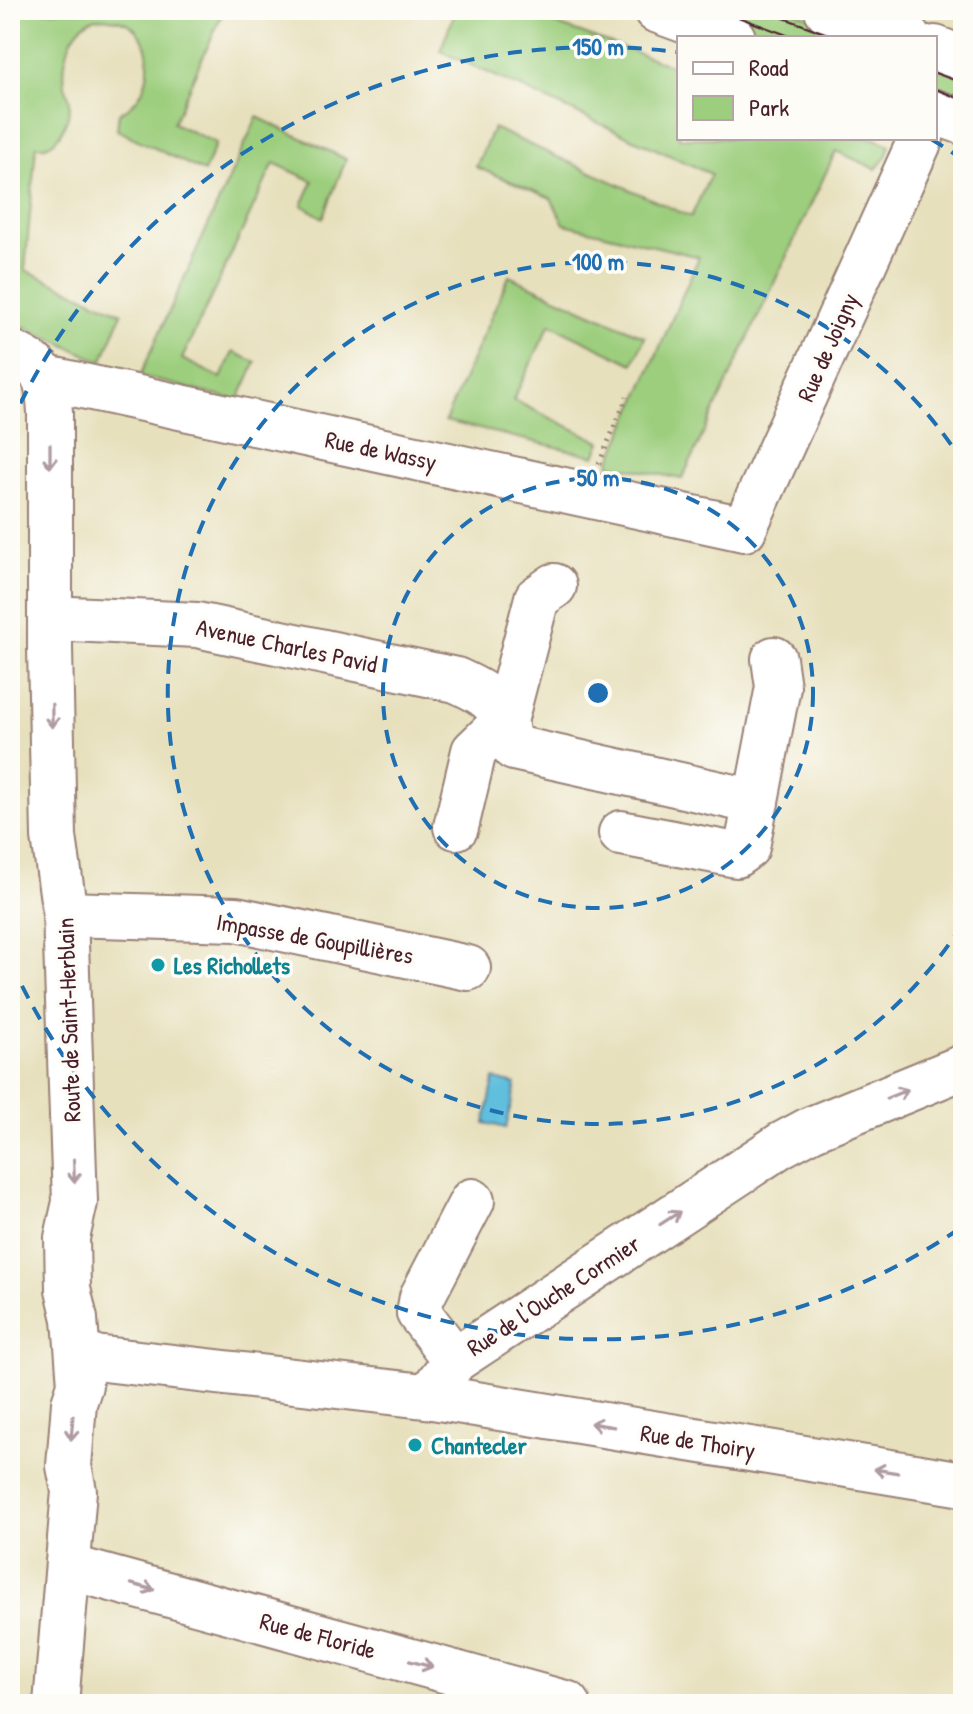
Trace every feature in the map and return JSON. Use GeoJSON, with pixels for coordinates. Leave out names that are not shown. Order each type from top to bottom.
{"type":"FeatureCollection","features":[{"type":"Feature","properties":{"kind":"street"},"geometry":{"type":"LineString","coordinates":[[656,10],[728,36]]}},
{"type":"Feature","properties":{"kind":"street"},"geometry":{"type":"LineString","coordinates":[[827,10],[897,26]]}},
{"type":"Feature","properties":{"kind":"street"},"geometry":{"type":"LineString","coordinates":[[937,49],[963,59]]}},
{"type":"Feature","properties":{"kind":"street"},"geometry":{"type":"LineString","coordinates":[[937,113],[963,122]]}},
{"type":"Feature","properties":{"kind":"street","name":"Rue de Joigny"},"geometry":{"type":"LineString","coordinates":[[716,524],[744,529],[920,140]]}},
{"type":"Feature","properties":{"kind":"street"},"geometry":{"type":"LineString","coordinates":[[10,352],[38,366],[46,378]]}},
{"type":"Feature","properties":{"kind":"street","name":"Rue de Wassy"},"geometry":{"type":"LineString","coordinates":[[46,378],[716,524]]}},
{"type":"Feature","properties":{"kind":"street","name":"Route de Saint-Herblain"},"geometry":{"type":"LineString","coordinates":[[46,378],[50,413],[54,837],[65,914],[75,1202],[67,1238],[68,1289],[75,1319],[80,1385],[74,1403],[69,1466],[74,1491],[56,1704]]}},
{"type":"Feature","properties":{"kind":"street"},"geometry":{"type":"LineString","coordinates":[[456,827],[474,751],[505,721],[537,598],[554,586]]}},
{"type":"Feature","properties":{"kind":"street","name":"Avenue Charles Pavid"},"geometry":{"type":"LineString","coordinates":[[50,618],[197,625],[456,680],[485,693],[505,721],[505,735],[514,748],[756,802]]}},
{"type":"Feature","properties":{"kind":"street"},"geometry":{"type":"LineString","coordinates":[[621,833],[736,855],[747,847],[778,687],[774,659]]}},
{"type":"Feature","properties":{"kind":"street","name":"Impasse de Goupillières"},"geometry":{"type":"LineString","coordinates":[[65,914],[236,919],[468,968]]}},
{"type":"Feature","properties":{"kind":"street","name":"Rue de l'Ouche Cormier"},"geometry":{"type":"LineString","coordinates":[[433,1397],[435,1387],[455,1360],[781,1145],[811,1129],[963,1067]]}},
{"type":"Feature","properties":{"kind":"street"},"geometry":{"type":"LineString","coordinates":[[455,1360],[419,1313],[422,1297],[472,1201]]}},
{"type":"Feature","properties":{"kind":"street"},"geometry":{"type":"LineString","coordinates":[[78,1356],[433,1397]]}},
{"type":"Feature","properties":{"kind":"street","name":"Rue de Thoiry"},"geometry":{"type":"LineString","coordinates":[[433,1397],[963,1484]]}},
{"type":"Feature","properties":{"kind":"street","name":"Rue de Floride"},"geometry":{"type":"LineString","coordinates":[[68,1567],[568,1704]]}},
{"type":"Feature","properties":{"kind":"path"},"geometry":{"type":"LineString","coordinates":[[587,494],[627,397]]}},
{"type":"Feature","properties":{"kind":"green space"},"geometry":{"type":"Polygon","coordinates":[[[224,10],[173,123],[216,143],[204,172],[117,130],[119,113],[132,104],[147,77],[145,45],[138,32],[126,23],[96,18],[79,28],[66,55],[65,85],[70,103],[66,121],[53,142],[36,146],[25,270],[122,313],[102,362],[10,320],[10,31],[22,11],[224,10]]]}},
{"type":"Feature","properties":{"kind":"green space"},"geometry":{"type":"Polygon","coordinates":[[[456,10],[516,10],[677,67],[677,140],[877,140],[890,145],[886,157],[876,169],[836,151],[682,479],[609,464],[699,257],[564,224],[551,198],[476,167],[493,128],[691,217],[711,174],[440,51],[456,10]]]}},
{"type":"Feature","properties":{"kind":"green space"},"geometry":{"type":"Polygon","coordinates":[[[678,10],[791,10],[862,36],[750,36],[678,10]]]}},
{"type":"Feature","properties":{"kind":"green space"},"geometry":{"type":"Polygon","coordinates":[[[937,65],[963,74],[963,114],[937,105],[937,65]]]}},
{"type":"Feature","properties":{"kind":"green space"},"geometry":{"type":"Polygon","coordinates":[[[257,117],[346,159],[323,218],[302,205],[313,181],[274,163],[182,359],[221,378],[233,352],[256,362],[238,401],[140,376],[257,117]]]}},
{"type":"Feature","properties":{"kind":"green space"},"geometry":{"type":"Polygon","coordinates":[[[509,276],[645,337],[633,364],[550,324],[513,400],[601,442],[595,456],[445,421],[509,276]]]}},
{"type":"Feature","properties":{"kind":"water"},"geometry":{"type":"Polygon","coordinates":[[[494,1079],[516,1084],[506,1128],[485,1123],[494,1079]]]}},
{"type":"Feature","properties":{"kind":"tram line"},"geometry":{"type":"LineString","coordinates":[[719,10],[790,36]]}},
{"type":"Feature","properties":{"kind":"tram line"},"geometry":{"type":"LineString","coordinates":[[762,10],[834,36]]}},
{"type":"Feature","properties":{"kind":"tram line"},"geometry":{"type":"LineString","coordinates":[[937,74],[963,83]]}},
{"type":"Feature","properties":{"kind":"tram line"},"geometry":{"type":"LineString","coordinates":[[937,90],[963,100]]}},
{"type":"Feature","properties":{"kind":"place","name":"Les Richollets"},"geometry":{"type":"Point","coordinates":[158,965]}},
{"type":"Feature","properties":{"kind":"place","name":"Chantecler"},"geometry":{"type":"Point","coordinates":[415,1445]}}]}
